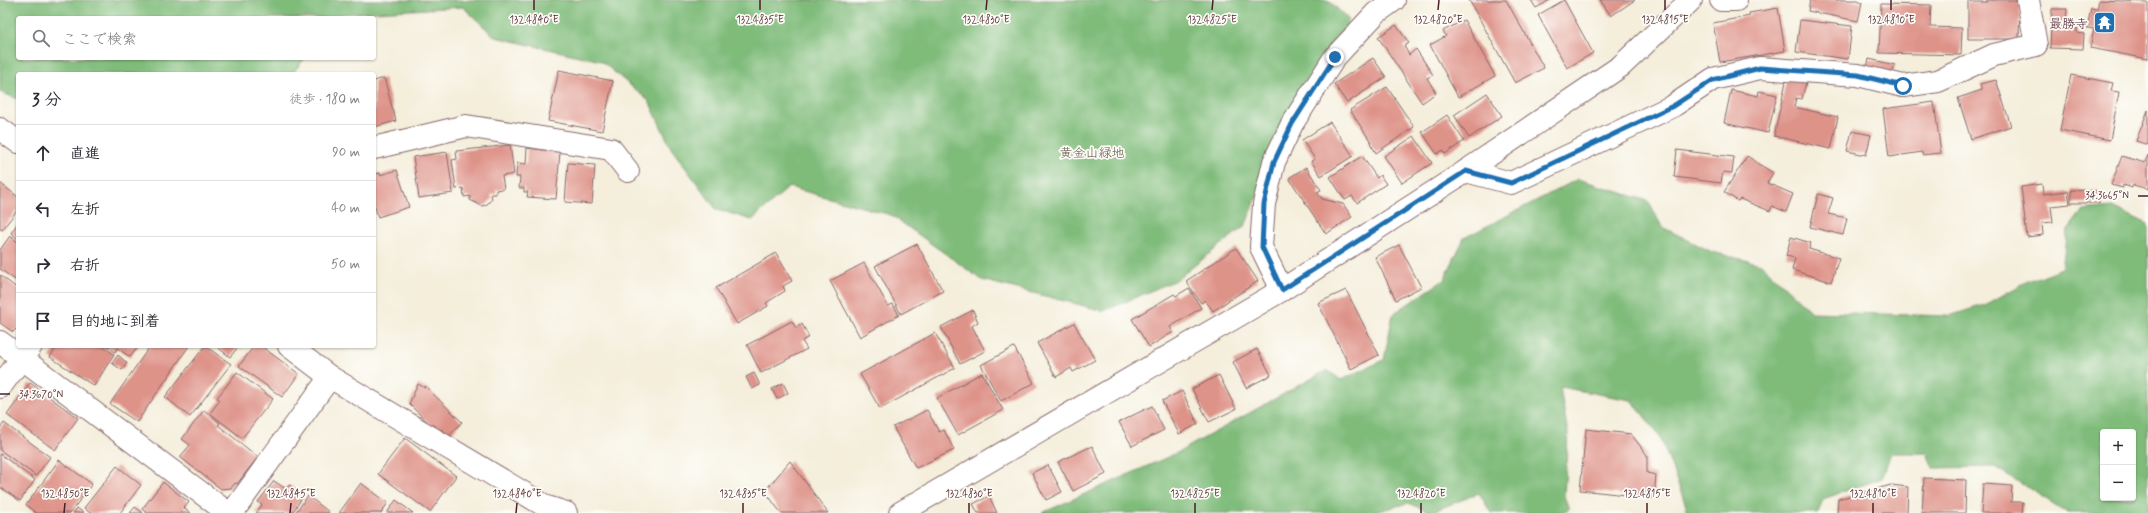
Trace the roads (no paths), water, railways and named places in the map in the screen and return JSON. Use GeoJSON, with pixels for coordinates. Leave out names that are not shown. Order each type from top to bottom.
{"type":"FeatureCollection","features":[{"type":"Feature","properties":{"kind":"street"},"geometry":{"type":"LineString","coordinates":[[1282,290],[1262,247],[1264,204],[1274,162],[1292,124],[1335,57],[1376,13],[1394,0]]}},
{"type":"Feature","properties":{"kind":"street"},"geometry":{"type":"LineString","coordinates":[[900,513],[1282,290],[1466,171],[1621,66],[1691,0]]}},
{"type":"Feature","properties":{"kind":"street"},"geometry":{"type":"LineString","coordinates":[[1722,0],[1736,0]]}},
{"type":"Feature","properties":{"kind":"street"},"geometry":{"type":"LineString","coordinates":[[1466,171],[1511,183],[1673,106],[1713,80],[1760,68],[1858,75],[1903,86],[1938,81],[1994,55],[2036,45],[2028,0]]}},
{"type":"Feature","properties":{"kind":"street"},"geometry":{"type":"LineString","coordinates":[[376,148],[466,126],[610,150],[628,171]]}},
{"type":"Feature","properties":{"kind":"street"},"geometry":{"type":"LineString","coordinates":[[0,129],[16,141]]}},
{"type":"Feature","properties":{"kind":"street"},"geometry":{"type":"LineString","coordinates":[[0,342],[26,352],[228,513]]}},
{"type":"Feature","properties":{"kind":"street"},"geometry":{"type":"LineString","coordinates":[[292,348],[330,378],[552,511]]}},
{"type":"Feature","properties":{"kind":"street"},"geometry":{"type":"LineString","coordinates":[[0,387],[26,352]]}},
{"type":"Feature","properties":{"kind":"street"},"geometry":{"type":"LineString","coordinates":[[232,513],[330,378]]}},
{"type":"Feature","properties":{"kind":"place","name":"最勝寺"},"geometry":{"type":"Point","coordinates":[2104,23]}},
{"type":"Feature","properties":{"kind":"park label","name":"黄金山緑地"},"geometry":{"type":"Point","coordinates":[1092,152]}}]}
